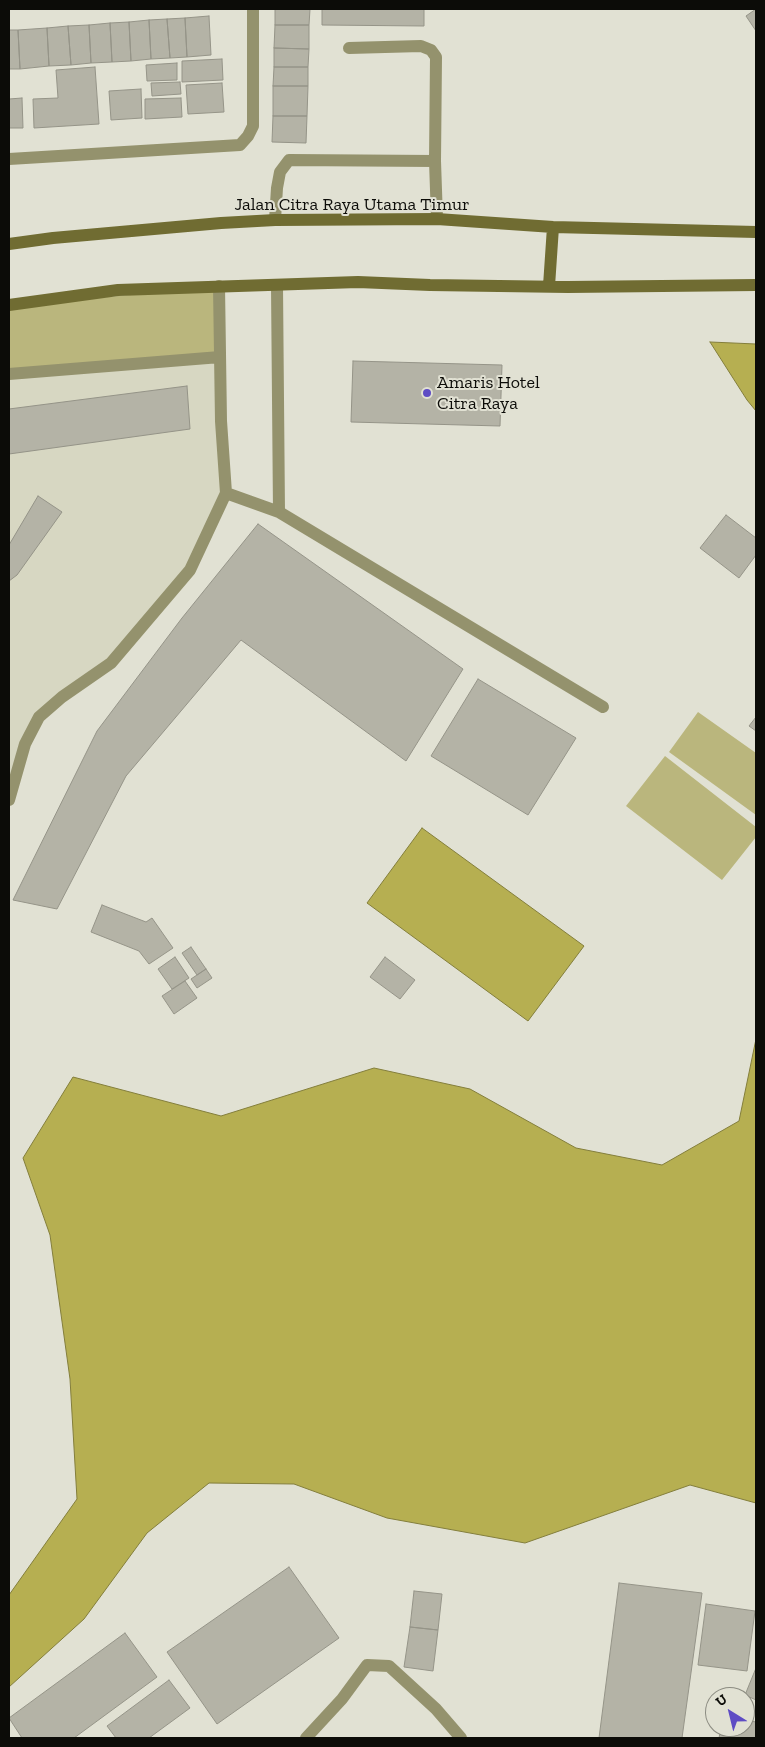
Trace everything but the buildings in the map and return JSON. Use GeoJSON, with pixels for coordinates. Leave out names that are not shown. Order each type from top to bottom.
{"type":"FeatureCollection","features":[{"type":"Feature","properties":{"kind":"main road","name":"Jalan Citra Raya Utama Timur"},"geometry":{"type":"LineString","coordinates":[[9,244],[53,238],[275,220],[437,219],[553,227],[756,232]]}},
{"type":"Feature","properties":{"kind":"main road"},"geometry":{"type":"LineString","coordinates":[[549,286],[553,227]]}},
{"type":"Feature","properties":{"kind":"main road"},"geometry":{"type":"LineString","coordinates":[[9,305],[118,290],[358,282],[549,286],[756,285]]}},
{"type":"Feature","properties":{"kind":"street"},"geometry":{"type":"LineString","coordinates":[[9,159],[240,145],[248,136],[252,126],[253,9]]}},
{"type":"Feature","properties":{"kind":"street"},"geometry":{"type":"LineString","coordinates":[[349,48],[421,46],[431,50],[436,57],[435,161],[437,219]]}},
{"type":"Feature","properties":{"kind":"street"},"geometry":{"type":"LineString","coordinates":[[275,220],[280,172],[289,160],[435,161]]}},
{"type":"Feature","properties":{"kind":"street"},"geometry":{"type":"LineString","coordinates":[[9,800],[25,744],[39,717],[62,697],[111,663],[190,570],[226,493],[221,421],[219,286]]}},
{"type":"Feature","properties":{"kind":"street"},"geometry":{"type":"LineString","coordinates":[[278,286],[279,512]]}},
{"type":"Feature","properties":{"kind":"street"},"geometry":{"type":"LineString","coordinates":[[9,374],[220,357]]}},
{"type":"Feature","properties":{"kind":"street"},"geometry":{"type":"LineString","coordinates":[[226,493],[279,512],[603,707]]}},
{"type":"Feature","properties":{"kind":"street"},"geometry":{"type":"LineString","coordinates":[[306,1738],[342,1699],[367,1665],[390,1666],[436,1709],[461,1738]]}},
{"type":"Feature","properties":{"kind":"shaded area"},"geometry":{"type":"Polygon","coordinates":[[[217,287],[216,357],[9,371],[9,306],[217,287]]]}},
{"type":"Feature","properties":{"kind":"shaded area"},"geometry":{"type":"Polygon","coordinates":[[[710,342],[756,344],[756,411],[747,400],[710,342]]]}},
{"type":"Feature","properties":{"kind":"shaded area"},"geometry":{"type":"Polygon","coordinates":[[[216,357],[222,495],[189,568],[110,661],[60,695],[22,742],[9,791],[9,378],[216,357]]]}},
{"type":"Feature","properties":{"kind":"shaded area"},"geometry":{"type":"Polygon","coordinates":[[[698,712],[756,753],[756,815],[669,752],[698,712]]]}},
{"type":"Feature","properties":{"kind":"shaded area"},"geometry":{"type":"Polygon","coordinates":[[[665,756],[756,827],[756,837],[722,880],[626,806],[665,756]]]}},
{"type":"Feature","properties":{"kind":"shaded area"},"geometry":{"type":"Polygon","coordinates":[[[422,828],[584,946],[528,1021],[367,903],[422,828]]]}},
{"type":"Feature","properties":{"kind":"shaded area"},"geometry":{"type":"Polygon","coordinates":[[[756,1039],[756,1503],[690,1485],[525,1543],[387,1518],[294,1484],[209,1483],[147,1533],[84,1619],[9,1687],[9,1595],[77,1499],[70,1379],[50,1235],[23,1158],[73,1077],[221,1116],[374,1068],[470,1089],[576,1148],[662,1165],[739,1121],[756,1039]]]}},
{"type":"Feature","properties":{"kind":"place","name":"Amaris Hotel Citra Raya"},"geometry":{"type":"Point","coordinates":[427,393]}}]}
